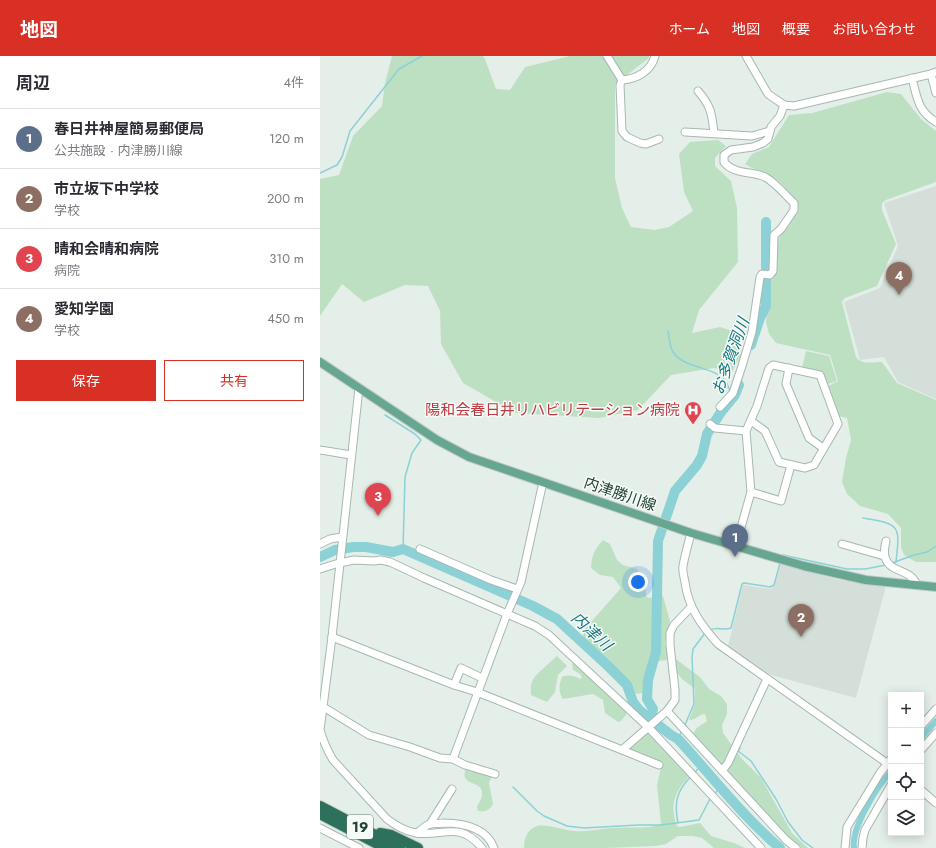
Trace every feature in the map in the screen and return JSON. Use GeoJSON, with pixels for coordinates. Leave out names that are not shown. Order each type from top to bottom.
{"type":"FeatureCollection","features":[{"type":"Feature","properties":{"kind":"highway","name":"19"},"geometry":{"type":"LineString","coordinates":[[320,806],[385,848]]}},
{"type":"Feature","properties":{"kind":"highway","name":"19"},"geometry":{"type":"LineString","coordinates":[[320,814],[400,848]]}},
{"type":"Feature","properties":{"kind":"highway"},"geometry":{"type":"LineString","coordinates":[[362,832],[375,848]]}},
{"type":"Feature","properties":{"kind":"highway"},"geometry":{"type":"LineString","coordinates":[[362,832],[390,835],[418,848]]}},
{"type":"Feature","properties":{"kind":"main road","name":"内津勝川線"},"geometry":{"type":"LineString","coordinates":[[320,362],[428,434],[452,449],[469,456],[691,533],[804,566],[866,580],[936,587]]}},
{"type":"Feature","properties":{"kind":"street"},"geometry":{"type":"LineString","coordinates":[[607,56],[622,80]]}},
{"type":"Feature","properties":{"kind":"street"},"geometry":{"type":"LineString","coordinates":[[622,80],[629,79],[649,68],[653,64],[655,56]]}},
{"type":"Feature","properties":{"kind":"street"},"geometry":{"type":"LineString","coordinates":[[746,56],[768,94],[784,105],[803,105],[934,73],[936,93]]}},
{"type":"Feature","properties":{"kind":"street"},"geometry":{"type":"LineString","coordinates":[[912,78],[919,105],[927,117],[936,122]]}},
{"type":"Feature","properties":{"kind":"street"},"geometry":{"type":"LineString","coordinates":[[622,80],[620,85],[622,131],[627,137],[640,143],[646,144],[659,139]]}},
{"type":"Feature","properties":{"kind":"street"},"geometry":{"type":"LineString","coordinates":[[698,91],[712,112],[714,133]]}},
{"type":"Feature","properties":{"kind":"street"},"geometry":{"type":"LineString","coordinates":[[720,407],[733,393],[742,366],[752,332],[760,277],[762,274],[770,274],[773,271],[774,235],[781,229],[794,210],[794,203],[768,179],[763,176],[729,168],[724,162],[724,155],[731,150],[753,147],[768,139],[771,128],[780,116],[784,105]]}},
{"type":"Feature","properties":{"kind":"street"},"geometry":{"type":"LineString","coordinates":[[685,132],[752,136],[770,131]]}},
{"type":"Feature","properties":{"kind":"street"},"geometry":{"type":"LineString","coordinates":[[736,545],[751,492],[746,431],[757,406],[769,368],[773,365],[820,375],[838,424],[814,465],[805,468],[779,462],[765,431],[751,421]]}},
{"type":"Feature","properties":{"kind":"street"},"geometry":{"type":"LineString","coordinates":[[789,368],[786,384],[809,438],[823,448]]}},
{"type":"Feature","properties":{"kind":"street"},"geometry":{"type":"LineString","coordinates":[[359,388],[332,637],[322,705],[320,730],[321,738],[333,760],[388,819],[398,827],[417,833],[452,831],[466,834],[476,840],[482,848]]}},
{"type":"Feature","properties":{"kind":"street"},"geometry":{"type":"LineString","coordinates":[[710,424],[715,428],[746,431]]}},
{"type":"Feature","properties":{"kind":"street"},"geometry":{"type":"LineString","coordinates":[[320,450],[351,455]]}},
{"type":"Feature","properties":{"kind":"street"},"geometry":{"type":"LineString","coordinates":[[751,492],[781,501],[791,465]]}},
{"type":"Feature","properties":{"kind":"street"},"geometry":{"type":"LineString","coordinates":[[453,759],[482,678],[521,582],[543,482]]}},
{"type":"Feature","properties":{"kind":"street"},"geometry":{"type":"LineString","coordinates":[[691,533],[683,568],[688,601],[696,618],[718,644],[888,762]]}},
{"type":"Feature","properties":{"kind":"street"},"geometry":{"type":"LineString","coordinates":[[320,544],[330,539],[342,537]]}},
{"type":"Feature","properties":{"kind":"street"},"geometry":{"type":"LineString","coordinates":[[886,541],[884,556],[888,563],[893,568],[914,578],[917,585]]}},
{"type":"Feature","properties":{"kind":"street"},"geometry":{"type":"LineString","coordinates":[[842,544],[884,556]]}},
{"type":"Feature","properties":{"kind":"street"},"geometry":{"type":"LineString","coordinates":[[420,549],[491,580],[517,589]]}},
{"type":"Feature","properties":{"kind":"street"},"geometry":{"type":"LineString","coordinates":[[320,569],[354,560],[381,560],[390,562],[535,626],[550,635],[649,728],[761,848]]}},
{"type":"Feature","properties":{"kind":"street"},"geometry":{"type":"LineString","coordinates":[[622,750],[667,711],[674,700],[675,690],[670,633],[674,625],[692,607]]}},
{"type":"Feature","properties":{"kind":"street"},"geometry":{"type":"LineString","coordinates":[[332,637],[454,685],[477,692],[659,765]]}},
{"type":"Feature","properties":{"kind":"street"},"geometry":{"type":"LineString","coordinates":[[454,685],[461,668],[482,678]]}},
{"type":"Feature","properties":{"kind":"street"},"geometry":{"type":"LineString","coordinates":[[722,771],[728,763],[767,679]]}},
{"type":"Feature","properties":{"kind":"street"},"geometry":{"type":"LineString","coordinates":[[322,705],[369,735],[410,747],[440,758],[453,759],[465,765],[495,774]]}},
{"type":"Feature","properties":{"kind":"street"},"geometry":{"type":"LineString","coordinates":[[924,723],[936,709]]}},
{"type":"Feature","properties":{"kind":"street"},"geometry":{"type":"LineString","coordinates":[[667,711],[786,840],[796,848]]}},
{"type":"Feature","properties":{"kind":"street"},"geometry":{"type":"LineString","coordinates":[[924,747],[936,733]]}},
{"type":"Feature","properties":{"kind":"street"},"geometry":{"type":"LineString","coordinates":[[844,848],[848,827],[880,773],[889,764]]}},
{"type":"Feature","properties":{"kind":"street"},"geometry":{"type":"LineString","coordinates":[[417,833],[430,824],[452,789]]}},
{"type":"Feature","properties":{"kind":"street"},"geometry":{"type":"LineString","coordinates":[[862,848],[865,830],[888,790]]}},
{"type":"Feature","properties":{"kind":"street"},"geometry":{"type":"LineString","coordinates":[[924,793],[936,803]]}},
{"type":"Feature","properties":{"kind":"street"},"geometry":{"type":"LineString","coordinates":[[430,824],[457,823],[470,826],[486,836],[494,848]]}},
{"type":"Feature","properties":{"kind":"street"},"geometry":{"type":"LineString","coordinates":[[320,828],[359,848]]}},
{"type":"Feature","properties":{"kind":"shaded area"},"geometry":{"type":"Polygon","coordinates":[[[936,186],[936,399],[898,382],[884,357],[860,360],[844,302],[880,288],[898,246],[884,203],[936,186]]]}},
{"type":"Feature","properties":{"kind":"shaded area"},"geometry":{"type":"Polygon","coordinates":[[[781,564],[839,580],[886,586],[856,698],[764,673],[728,646],[743,585],[771,589],[774,586],[781,564]]]}},
{"type":"Feature","properties":{"kind":"green space"},"geometry":{"type":"Polygon","coordinates":[[[392,56],[483,56],[496,89],[510,90],[525,67],[570,56],[649,56],[649,58],[615,84],[615,178],[622,208],[631,227],[655,230],[669,227],[693,211],[684,192],[679,154],[690,142],[718,140],[726,146],[715,158],[715,166],[731,181],[737,208],[738,262],[699,310],[692,333],[720,327],[736,332],[741,355],[732,372],[714,368],[671,375],[638,410],[599,418],[515,413],[463,383],[441,344],[440,311],[428,286],[405,285],[364,302],[342,284],[320,316],[320,179],[339,175],[353,136],[382,106],[385,83],[392,56]]]}},
{"type":"Feature","properties":{"kind":"green space"},"geometry":{"type":"Polygon","coordinates":[[[887,92],[901,94],[921,119],[936,131],[936,182],[886,200],[882,203],[882,210],[896,244],[877,286],[845,298],[842,302],[858,360],[882,362],[897,383],[936,400],[936,562],[916,562],[904,555],[901,547],[901,528],[888,514],[860,506],[847,494],[842,482],[851,440],[847,418],[838,416],[828,386],[838,381],[830,355],[776,343],[769,334],[766,322],[771,280],[775,276],[777,244],[780,236],[798,208],[789,192],[781,183],[766,173],[745,164],[752,154],[769,147],[789,115],[812,113],[887,92]]]}},
{"type":"Feature","properties":{"kind":"green space"},"geometry":{"type":"Polygon","coordinates":[[[806,351],[829,356],[837,381],[825,385],[821,373],[802,368],[806,351]]]}},
{"type":"Feature","properties":{"kind":"green space"},"geometry":{"type":"Polygon","coordinates":[[[603,540],[610,544],[617,560],[623,565],[637,569],[645,580],[646,595],[648,598],[655,597],[660,593],[663,596],[670,621],[665,643],[669,654],[700,677],[709,689],[721,696],[727,704],[727,714],[722,725],[723,733],[742,759],[761,778],[792,833],[808,848],[799,848],[789,839],[693,735],[697,728],[707,721],[705,714],[689,720],[695,704],[695,689],[682,679],[667,660],[650,662],[645,689],[642,693],[637,694],[633,692],[618,672],[588,644],[583,637],[584,630],[621,588],[613,577],[600,575],[591,568],[594,553],[603,540]]]}},
{"type":"Feature","properties":{"kind":"green space"},"geometry":{"type":"Polygon","coordinates":[[[557,656],[567,666],[558,675],[555,692],[547,702],[531,695],[531,685],[533,679],[557,656]]]}},
{"type":"Feature","properties":{"kind":"green space"},"geometry":{"type":"Polygon","coordinates":[[[574,662],[626,710],[626,715],[621,721],[618,722],[605,713],[603,700],[593,694],[563,699],[560,694],[560,682],[562,677],[574,676],[580,679],[582,678],[580,674],[573,670],[572,664],[574,662]]]}},
{"type":"Feature","properties":{"kind":"green space"},"geometry":{"type":"Polygon","coordinates":[[[646,733],[650,733],[690,775],[677,793],[675,799],[674,811],[677,826],[680,827],[700,823],[711,836],[745,848],[714,848],[702,838],[693,836],[678,836],[666,844],[656,846],[605,848],[524,848],[528,832],[537,826],[588,831],[649,827],[661,824],[657,785],[661,767],[629,751],[629,749],[646,733]]]}},
{"type":"Feature","properties":{"kind":"green space"},"geometry":{"type":"Polygon","coordinates":[[[466,767],[492,776],[489,783],[493,804],[487,810],[478,811],[477,807],[482,797],[482,790],[476,784],[465,778],[464,774],[466,767]]]}},
{"type":"Feature","properties":{"kind":"waterway"},"geometry":{"type":"LineString","coordinates":[[320,173],[337,165],[342,157],[350,131],[399,69],[422,56]]}},
{"type":"Feature","properties":{"kind":"waterway","name":"お多賀洞川"},"geometry":{"type":"LineString","coordinates":[[751,345],[760,318],[766,306],[766,222]]}},
{"type":"Feature","properties":{"kind":"waterway"},"geometry":{"type":"LineString","coordinates":[[668,331],[672,350],[679,359],[714,372],[727,383],[730,393]]}},
{"type":"Feature","properties":{"kind":"waterway","name":"お多賀洞川"},"geometry":{"type":"LineString","coordinates":[[651,719],[653,709],[647,699],[648,680],[656,652],[658,541],[675,491],[697,465],[702,456],[707,434],[721,412],[735,395],[739,385]]}},
{"type":"Feature","properties":{"kind":"waterway"},"geometry":{"type":"LineString","coordinates":[[385,415],[415,434],[421,440],[412,453],[405,477],[403,549]]}},
{"type":"Feature","properties":{"kind":"waterway"},"geometry":{"type":"LineString","coordinates":[[863,518],[885,522],[895,529],[898,541],[896,562]]}},
{"type":"Feature","properties":{"kind":"waterway"},"geometry":{"type":"LineString","coordinates":[[892,563],[927,552],[936,546]]}},
{"type":"Feature","properties":{"kind":"waterway","name":"内津川"},"geometry":{"type":"LineString","coordinates":[[320,557],[335,550],[353,547],[366,547],[393,552],[403,549],[533,606],[557,619],[627,685],[633,702],[639,710],[678,739],[753,823],[780,848]]}},
{"type":"Feature","properties":{"kind":"waterway"},"geometry":{"type":"LineString","coordinates":[[783,556],[847,569],[865,569],[886,565]]}},
{"type":"Feature","properties":{"kind":"waterway"},"geometry":{"type":"LineString","coordinates":[[710,630],[715,628],[731,628],[742,584],[744,583],[770,587],[774,585],[780,563]]}},
{"type":"Feature","properties":{"kind":"waterway"},"geometry":{"type":"LineString","coordinates":[[684,727],[694,704],[693,649],[705,633]]}},
{"type":"Feature","properties":{"kind":"waterway"},"geometry":{"type":"LineString","coordinates":[[924,735],[936,721]]}},
{"type":"Feature","properties":{"kind":"waterway"},"geometry":{"type":"LineString","coordinates":[[678,739],[682,730]]}},
{"type":"Feature","properties":{"kind":"waterway"},"geometry":{"type":"LineString","coordinates":[[738,747],[740,748],[738,751],[751,761],[776,799],[788,822],[802,840],[813,848]]}},
{"type":"Feature","properties":{"kind":"waterway"},"geometry":{"type":"LineString","coordinates":[[694,773],[702,765]]}},
{"type":"Feature","properties":{"kind":"waterway"},"geometry":{"type":"LineString","coordinates":[[854,848],[854,840],[866,808],[888,775]]}},
{"type":"Feature","properties":{"kind":"waterway"},"geometry":{"type":"LineString","coordinates":[[678,823],[676,809],[677,798],[682,787],[691,776]]}},
{"type":"Feature","properties":{"kind":"waterway"},"geometry":{"type":"LineString","coordinates":[[513,787],[544,816],[567,826],[584,828],[661,825],[699,820],[711,797]]}},
{"type":"Feature","properties":{"kind":"waterway"},"geometry":{"type":"LineString","coordinates":[[715,793],[721,787]]}},
{"type":"Feature","properties":{"kind":"place","name":"愛知学園"},"geometry":{"type":"Point","coordinates":[899,295]}},
{"type":"Feature","properties":{"kind":"place","name":"陽和会春日井リハビリテーション病院"},"geometry":{"type":"Point","coordinates":[693,425]}},
{"type":"Feature","properties":{"kind":"place","name":"晴和会晴和病院"},"geometry":{"type":"Point","coordinates":[378,516]}},
{"type":"Feature","properties":{"kind":"place","name":"春日井神屋簡易郵便局"},"geometry":{"type":"Point","coordinates":[735,557]}},
{"type":"Feature","properties":{"kind":"place","name":"市立坂下中学校"},"geometry":{"type":"Point","coordinates":[801,637]}}]}
